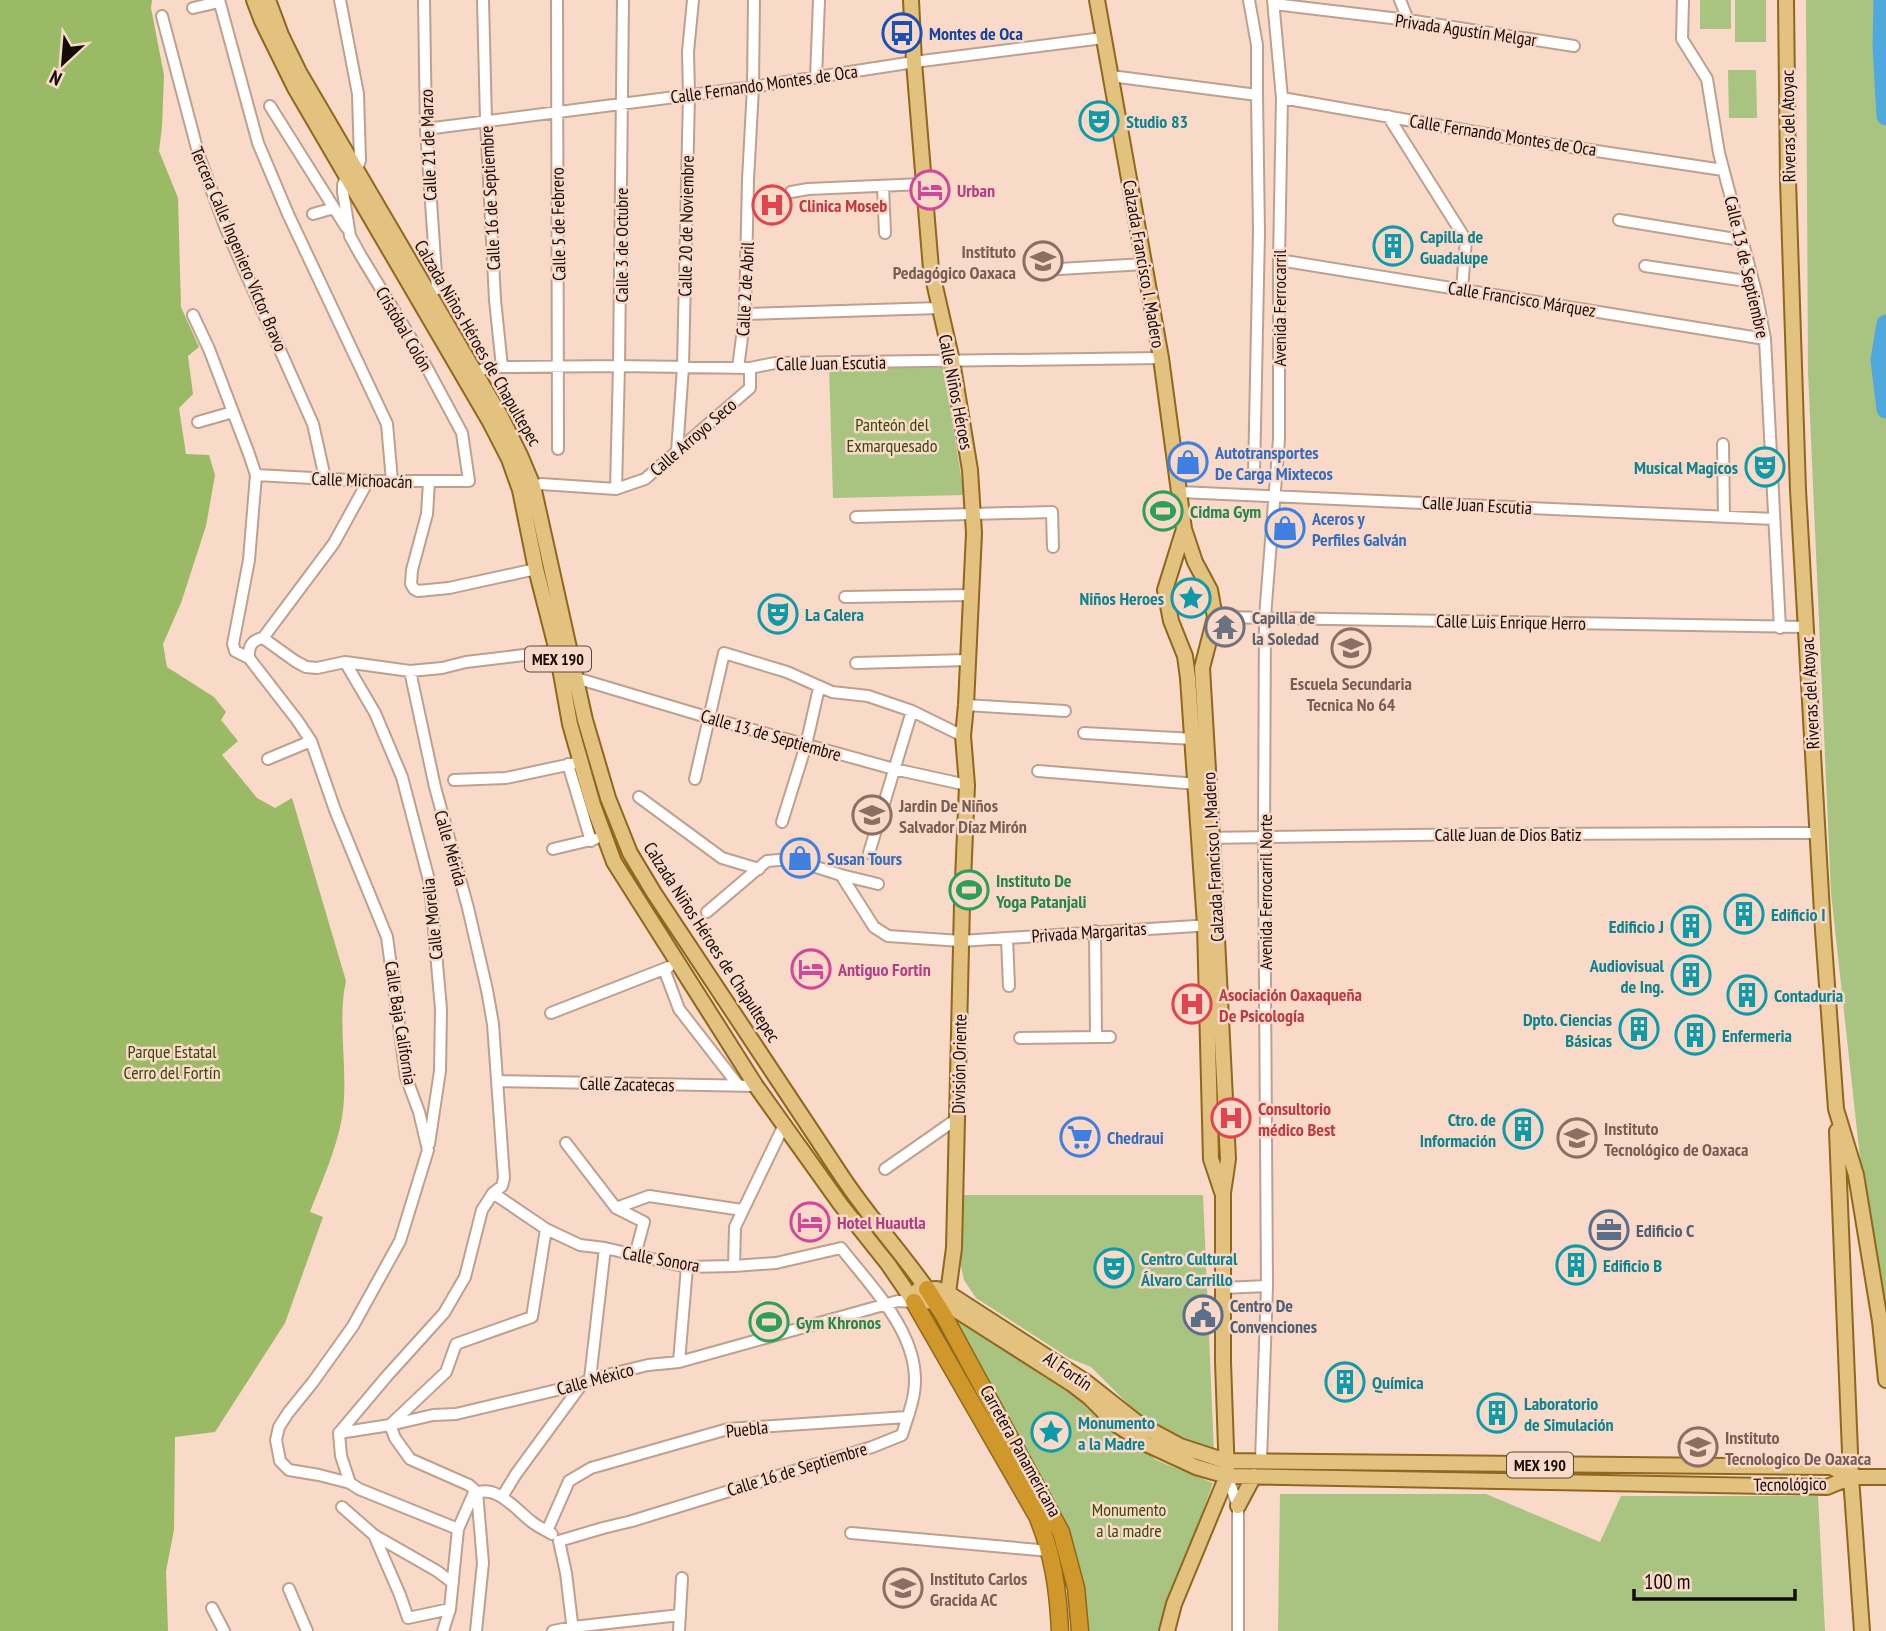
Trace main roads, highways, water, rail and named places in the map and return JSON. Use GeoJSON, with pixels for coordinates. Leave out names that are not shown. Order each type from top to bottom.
{"type":"FeatureCollection","features":[{"type":"Feature","properties":{"kind":"highway","name":"Carretera Panamericana"},"geometry":{"type":"LineString","coordinates":[[907,1298],[939,1342],[1037,1516],[1050,1551],[1058,1589],[1060,1631]]}},
{"type":"Feature","properties":{"kind":"highway","name":"Carretera Panamericana"},"geometry":{"type":"LineString","coordinates":[[940,1300],[1061,1532],[1076,1588],[1080,1631]]}},
{"type":"Feature","properties":{"kind":"main road","name":"Calzada Niños Héroes de Chapultepec"},"geometry":{"type":"LineString","coordinates":[[254,0],[295,88],[475,373],[520,455],[533,486],[585,720],[608,798],[630,853],[863,1207],[940,1300]]}},
{"type":"Feature","properties":{"kind":"main road","name":"Calzada Niños Héroes de Chapultepec"},"geometry":{"type":"LineString","coordinates":[[268,0],[281,35],[351,173],[491,422],[509,459],[520,491],[557,650],[574,763],[593,805],[598,838],[756,1086],[907,1298]]}},
{"type":"Feature","properties":{"kind":"main road","name":"Calle Niños Héroes"},"geometry":{"type":"LineString","coordinates":[[911,0],[931,268],[970,470],[973,513],[971,595],[963,736],[967,785]]}},
{"type":"Feature","properties":{"kind":"main road","name":"Calzada Francisco I. Madero"},"geometry":{"type":"LineString","coordinates":[[1097,0],[1161,358],[1184,529],[1195,562],[1210,590],[1215,617],[1202,668],[1211,925],[1211,1159],[1223,1193],[1226,1469],[1174,1604],[1167,1631]]}},
{"type":"Feature","properties":{"kind":"main road","name":"Riveras del Atoyac"},"geometry":{"type":"LineString","coordinates":[[1786,0],[1788,180],[1798,490],[1836,1109],[1856,1175],[1880,1321],[1886,1380]]}},
{"type":"Feature","properties":{"kind":"main road","name":"Calzada Francisco I. Madero"},"geometry":{"type":"LineString","coordinates":[[1184,529],[1166,590],[1171,621],[1185,656],[1197,784],[1206,838]]}},
{"type":"Feature","properties":{"kind":"main road"},"geometry":{"type":"LineString","coordinates":[[1185,656],[1205,656]]}},
{"type":"Feature","properties":{"kind":"main road","name":"División Oriente"},"geometry":{"type":"LineString","coordinates":[[940,1300],[954,1248],[967,785]]}},
{"type":"Feature","properties":{"kind":"main road"},"geometry":{"type":"LineString","coordinates":[[1836,1109],[1852,1477],[1862,1631]]}},
{"type":"Feature","properties":{"kind":"main road"},"geometry":{"type":"LineString","coordinates":[[907,1298],[940,1300]]}},
{"type":"Feature","properties":{"kind":"main road","name":"Al Fortín"},"geometry":{"type":"LineString","coordinates":[[940,1300],[1072,1384],[1117,1424],[1146,1444],[1196,1467],[1226,1469]]}},
{"type":"Feature","properties":{"kind":"main road","name":"Tecnológico"},"geometry":{"type":"LineString","coordinates":[[1226,1469],[1261,1461],[1831,1467],[1852,1477]]}},
{"type":"Feature","properties":{"kind":"main road"},"geometry":{"type":"LineString","coordinates":[[1438,1464],[1439,1480]]}},
{"type":"Feature","properties":{"kind":"main road"},"geometry":{"type":"LineString","coordinates":[[1670,1466],[1670,1484]]}},
{"type":"Feature","properties":{"kind":"main road","name":"Tecnológico"},"geometry":{"type":"LineString","coordinates":[[1226,1469],[1254,1476],[1827,1487],[1852,1477]]}},
{"type":"Feature","properties":{"kind":"main road"},"geometry":{"type":"LineString","coordinates":[[1238,1506],[1254,1476]]}},
{"type":"Feature","properties":{"kind":"main road","name":"MEX 190"},"geometry":{"type":"LineString","coordinates":[[1852,1477],[1886,1477]]}},
{"type":"Feature","properties":{"kind":"waterway"},"geometry":{"type":"LineString","coordinates":[[1883,0],[1882,45],[1886,116]]}},
{"type":"Feature","properties":{"kind":"waterway"},"geometry":{"type":"LineString","coordinates":[[1886,324],[1880,360],[1886,409]]}},
{"type":"Feature","properties":{"kind":"place","name":"Montes de Oca"},"geometry":{"type":"Point","coordinates":[902,33]}},
{"type":"Feature","properties":{"kind":"place","name":"Studio 83"},"geometry":{"type":"Point","coordinates":[1099,121]}},
{"type":"Feature","properties":{"kind":"place","name":"Urban"},"geometry":{"type":"Point","coordinates":[930,190]}},
{"type":"Feature","properties":{"kind":"place","name":"Clinica Moseb"},"geometry":{"type":"Point","coordinates":[772,205]}},
{"type":"Feature","properties":{"kind":"place","name":"Capilla de Guadalupe"},"geometry":{"type":"Point","coordinates":[1393,246]}},
{"type":"Feature","properties":{"kind":"place","name":"Instituto Pedagógico Oaxaca"},"geometry":{"type":"Point","coordinates":[1043,261]}},
{"type":"Feature","properties":{"kind":"place","name":"Autotransportes De Carga Mixtecos"},"geometry":{"type":"Point","coordinates":[1188,462]}},
{"type":"Feature","properties":{"kind":"place","name":"Musical Magicos"},"geometry":{"type":"Point","coordinates":[1765,467]}},
{"type":"Feature","properties":{"kind":"place","name":"Cidma Gym"},"geometry":{"type":"Point","coordinates":[1163,511]}},
{"type":"Feature","properties":{"kind":"place","name":"Aceros y Perfiles Galván"},"geometry":{"type":"Point","coordinates":[1285,528]}},
{"type":"Feature","properties":{"kind":"place","name":"Niños Heroes"},"geometry":{"type":"Point","coordinates":[1191,598]}},
{"type":"Feature","properties":{"kind":"place","name":"La Calera"},"geometry":{"type":"Point","coordinates":[778,614]}},
{"type":"Feature","properties":{"kind":"place","name":"Capilla de la Soledad"},"geometry":{"type":"Point","coordinates":[1225,627]}},
{"type":"Feature","properties":{"kind":"place","name":"Escuela Secundaria Tecnica No 64"},"geometry":{"type":"Point","coordinates":[1351,648]}},
{"type":"Feature","properties":{"kind":"place","name":"Jardin De Niños Salvador Díaz Mirón"},"geometry":{"type":"Point","coordinates":[872,815]}},
{"type":"Feature","properties":{"kind":"place","name":"Susan Tours"},"geometry":{"type":"Point","coordinates":[800,858]}},
{"type":"Feature","properties":{"kind":"place","name":"Instituto De Yoga Patanjali"},"geometry":{"type":"Point","coordinates":[969,890]}},
{"type":"Feature","properties":{"kind":"place","name":"Edificio I"},"geometry":{"type":"Point","coordinates":[1744,914]}},
{"type":"Feature","properties":{"kind":"place","name":"Edificio J"},"geometry":{"type":"Point","coordinates":[1691,926]}},
{"type":"Feature","properties":{"kind":"place","name":"Antiguo Fortin"},"geometry":{"type":"Point","coordinates":[811,969]}},
{"type":"Feature","properties":{"kind":"place","name":"Audiovisual de Ing."},"geometry":{"type":"Point","coordinates":[1691,975]}},
{"type":"Feature","properties":{"kind":"place","name":"Contaduria"},"geometry":{"type":"Point","coordinates":[1747,995]}},
{"type":"Feature","properties":{"kind":"place","name":"Asociación Oaxaqueña De Psicología"},"geometry":{"type":"Point","coordinates":[1192,1004]}},
{"type":"Feature","properties":{"kind":"place","name":"Dpto. Ciencias Básicas"},"geometry":{"type":"Point","coordinates":[1639,1029]}},
{"type":"Feature","properties":{"kind":"place","name":"Enfermeria"},"geometry":{"type":"Point","coordinates":[1695,1035]}},
{"type":"Feature","properties":{"kind":"place","name":"Consultorio médico Best"},"geometry":{"type":"Point","coordinates":[1231,1118]}},
{"type":"Feature","properties":{"kind":"place","name":"Ctro. de Información"},"geometry":{"type":"Point","coordinates":[1523,1129]}},
{"type":"Feature","properties":{"kind":"place","name":"Chedraui"},"geometry":{"type":"Point","coordinates":[1080,1137]}},
{"type":"Feature","properties":{"kind":"place","name":"Instituto Tecnológico de Oaxaca"},"geometry":{"type":"Point","coordinates":[1577,1138]}},
{"type":"Feature","properties":{"kind":"place","name":"Hotel Huautla"},"geometry":{"type":"Point","coordinates":[810,1222]}},
{"type":"Feature","properties":{"kind":"place","name":"Edificio C"},"geometry":{"type":"Point","coordinates":[1609,1230]}},
{"type":"Feature","properties":{"kind":"place","name":"Edificio B"},"geometry":{"type":"Point","coordinates":[1576,1265]}},
{"type":"Feature","properties":{"kind":"place","name":"Centro Cultural Álvaro Carrillo"},"geometry":{"type":"Point","coordinates":[1114,1268]}},
{"type":"Feature","properties":{"kind":"place","name":"Centro De Convenciones"},"geometry":{"type":"Point","coordinates":[1203,1315]}},
{"type":"Feature","properties":{"kind":"place","name":"Gym Khronos"},"geometry":{"type":"Point","coordinates":[769,1322]}},
{"type":"Feature","properties":{"kind":"place","name":"Química"},"geometry":{"type":"Point","coordinates":[1345,1382]}},
{"type":"Feature","properties":{"kind":"place","name":"Laboratorio de Simulación"},"geometry":{"type":"Point","coordinates":[1497,1413]}},
{"type":"Feature","properties":{"kind":"place","name":"Monumento a la Madre"},"geometry":{"type":"Point","coordinates":[1051,1432]}},
{"type":"Feature","properties":{"kind":"place","name":"Instituto Tecnologico De Oaxaca"},"geometry":{"type":"Point","coordinates":[1698,1447]}},
{"type":"Feature","properties":{"kind":"place","name":"Instituto Carlos Gracida AC"},"geometry":{"type":"Point","coordinates":[903,1588]}},
{"type":"Feature","properties":{"kind":"park label","name":"Panteón del Exmarquesado"},"geometry":{"type":"Point","coordinates":[892,434]}},
{"type":"Feature","properties":{"kind":"park label","name":"Parque Estatal Cerro del Fortín"},"geometry":{"type":"Point","coordinates":[172,1061]}},
{"type":"Feature","properties":{"kind":"park label","name":"Monumento a la madre"},"geometry":{"type":"Point","coordinates":[1129,1519]}}]}
